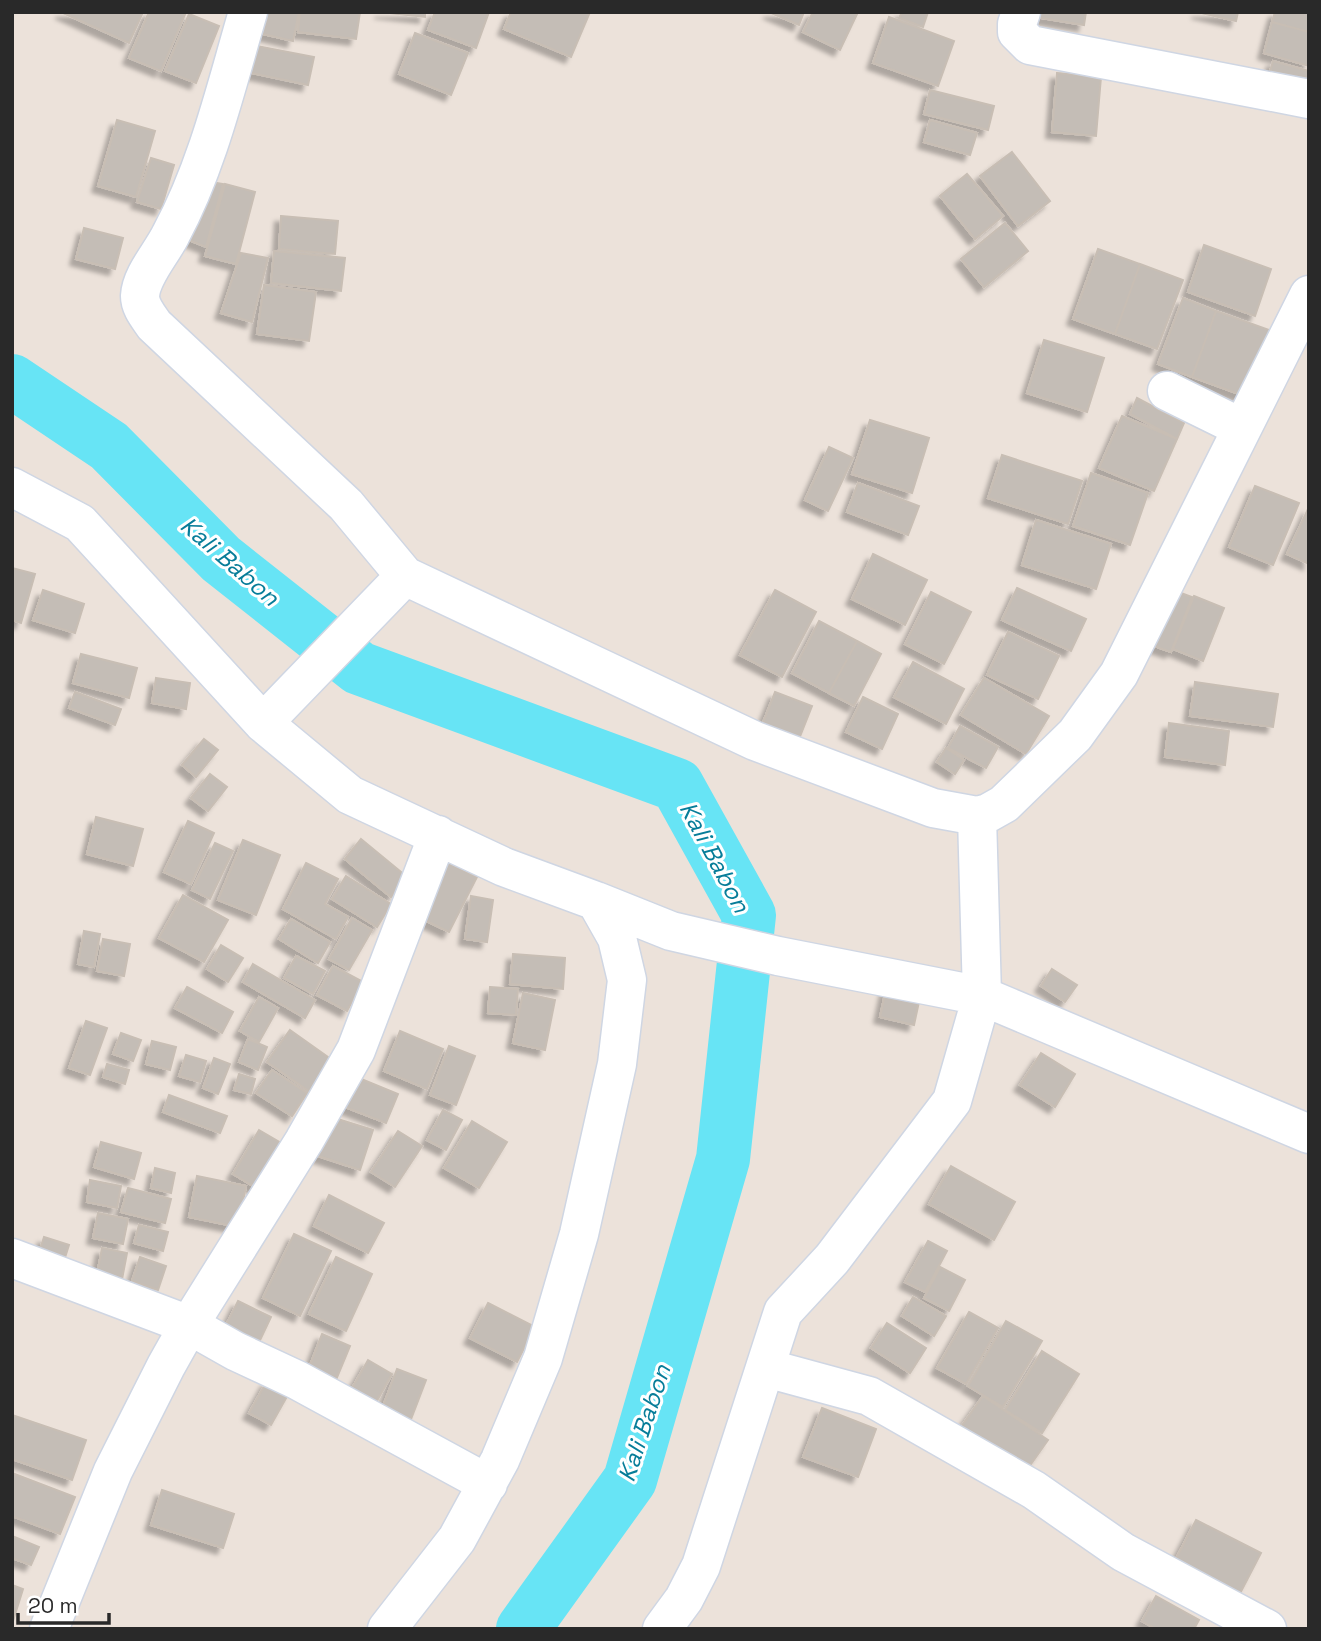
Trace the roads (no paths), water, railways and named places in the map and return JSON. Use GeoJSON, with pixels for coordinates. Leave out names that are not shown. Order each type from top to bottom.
{"type":"FeatureCollection","features":[{"type":"Feature","properties":{"kind":"street"},"geometry":{"type":"LineString","coordinates":[[248,12],[195,184],[144,282],[140,297],[154,324],[346,506],[398,584],[755,741],[933,808],[977,817],[1004,804],[1075,736],[1119,674],[1242,428],[1304,316]]}},
{"type":"Feature","properties":{"kind":"street"},"geometry":{"type":"LineString","coordinates":[[1021,12],[1017,32],[1030,45],[1309,99]]}},
{"type":"Feature","properties":{"kind":"street"},"geometry":{"type":"LineString","coordinates":[[1167,390],[1242,428]]}},
{"type":"Feature","properties":{"kind":"street"},"geometry":{"type":"LineString","coordinates":[[12,487],[80,523],[273,713],[351,795],[504,867],[671,932],[778,957],[982,996],[1309,1133]]}},
{"type":"Feature","properties":{"kind":"street"},"geometry":{"type":"LineString","coordinates":[[273,713],[398,584]]}},
{"type":"Feature","properties":{"kind":"street"},"geometry":{"type":"LineString","coordinates":[[663,1629],[684,1600],[701,1566],[783,1312],[832,1259],[953,1101],[982,996],[977,817]]}},
{"type":"Feature","properties":{"kind":"street"},"geometry":{"type":"LineString","coordinates":[[49,1629],[113,1471],[189,1325],[303,1142],[356,1051],[438,835]]}},
{"type":"Feature","properties":{"kind":"street"},"geometry":{"type":"LineString","coordinates":[[387,1629],[457,1539],[488,1484],[543,1359],[579,1234],[617,1064],[627,980],[617,939],[596,901]]}},
{"type":"Feature","properties":{"kind":"street"},"geometry":{"type":"LineString","coordinates":[[12,1258],[189,1325],[234,1352],[309,1387],[488,1484]]}},
{"type":"Feature","properties":{"kind":"street"},"geometry":{"type":"LineString","coordinates":[[766,1368],[869,1396],[1034,1490],[1123,1552],[1267,1629]]}},
{"type":"Feature","properties":{"kind":"waterway","name":"Kali Babon"},"geometry":{"type":"LineString","coordinates":[[12,381],[109,446],[221,559],[359,668],[677,785],[749,915],[723,1159],[630,1480],[523,1629]]}}]}
